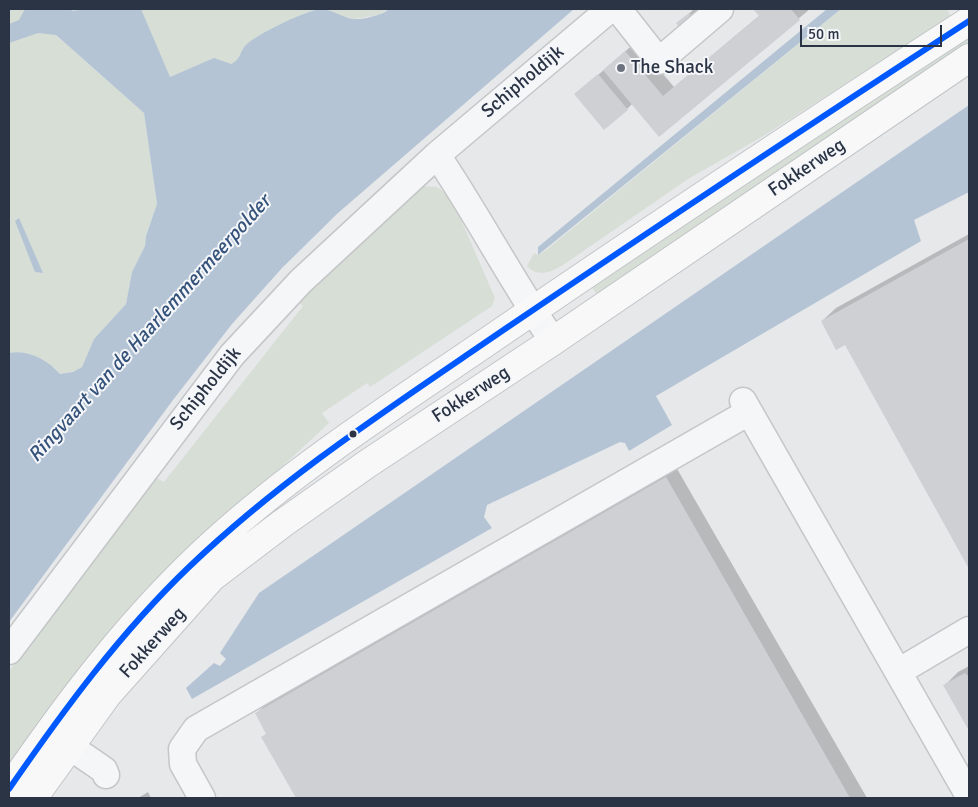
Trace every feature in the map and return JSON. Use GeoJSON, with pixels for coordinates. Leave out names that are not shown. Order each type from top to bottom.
{"type":"FeatureCollection","features":[{"type":"Feature","properties":{"kind":"main road","name":"Fokkerweg"},"geometry":{"type":"LineString","coordinates":[[9,789],[62,712],[108,652],[215,542],[306,467],[765,153],[969,22]]}},
{"type":"Feature","properties":{"kind":"main road","name":"Fokkerweg"},"geometry":{"type":"LineString","coordinates":[[33,798],[113,688],[212,577],[283,523],[367,464],[553,341],[969,58]]}},
{"type":"Feature","properties":{"kind":"street","name":"Schipholdijk"},"geometry":{"type":"LineString","coordinates":[[9,651],[232,355],[300,281],[436,155],[610,9]]}},
{"type":"Feature","properties":{"kind":"street"},"geometry":{"type":"LineString","coordinates":[[618,9],[659,61],[720,9]]}},
{"type":"Feature","properties":{"kind":"street"},"geometry":{"type":"LineString","coordinates":[[436,155],[468,202],[553,341]]}},
{"type":"Feature","properties":{"kind":"street"},"geometry":{"type":"LineString","coordinates":[[202,798],[183,764],[182,749],[196,729],[746,406],[969,796]]}},
{"type":"Feature","properties":{"kind":"street"},"geometry":{"type":"LineString","coordinates":[[898,672],[969,630]]}},
{"type":"Feature","properties":{"kind":"street"},"geometry":{"type":"LineString","coordinates":[[69,746],[104,770],[106,775]]}},
{"type":"Feature","properties":{"kind":"shaded area"},"geometry":{"type":"Polygon","coordinates":[[[9,9],[25,9],[144,113],[157,204],[146,236],[145,246],[132,272],[126,304],[94,339],[82,367],[73,372],[60,374],[54,367],[9,415],[9,9]]]}},
{"type":"Feature","properties":{"kind":"shaded area"},"geometry":{"type":"Polygon","coordinates":[[[70,9],[389,9],[377,15],[355,19],[231,64],[170,77],[70,9]]]}},
{"type":"Feature","properties":{"kind":"shaded area"},"geometry":{"type":"Polygon","coordinates":[[[841,9],[947,9],[951,16],[765,135],[688,179],[563,265],[545,273],[536,272],[527,266],[534,253],[538,255],[545,251],[841,9]]]}},
{"type":"Feature","properties":{"kind":"shaded area"},"geometry":{"type":"Polygon","coordinates":[[[969,34],[969,46],[598,296],[591,286],[969,34]]]}},
{"type":"Feature","properties":{"kind":"shaded area"},"geometry":{"type":"Polygon","coordinates":[[[419,186],[437,187],[451,197],[495,298],[492,306],[370,387],[367,383],[322,413],[329,423],[231,514],[9,769],[9,671],[153,476],[164,482],[303,306],[295,298],[419,186]]]}},
{"type":"Feature","properties":{"kind":"water","name":"Ringvaart van de Haarlemmermeerpolder"},"geometry":{"type":"Polygon","coordinates":[[[25,9],[70,9],[73,11],[88,9],[141,9],[170,77],[214,58],[231,64],[237,60],[247,44],[270,29],[309,12],[321,9],[357,19],[377,15],[389,9],[574,9],[338,213],[282,268],[232,324],[173,400],[9,622],[9,353],[30,354],[50,364],[60,374],[73,372],[82,367],[94,339],[126,304],[132,272],[145,246],[146,236],[157,204],[144,113],[56,35],[38,33],[9,43],[9,24],[19,20],[25,9]]]}},
{"type":"Feature","properties":{"kind":"water"},"geometry":{"type":"Polygon","coordinates":[[[827,9],[841,9],[538,255],[538,247],[827,9]]]}},
{"type":"Feature","properties":{"kind":"water"},"geometry":{"type":"Polygon","coordinates":[[[969,105],[969,192],[914,220],[921,241],[656,396],[672,425],[629,451],[625,443],[620,442],[487,505],[484,517],[492,528],[192,699],[186,688],[214,663],[220,666],[226,659],[220,653],[259,593],[969,105]]]}},
{"type":"Feature","properties":{"kind":"water"},"geometry":{"type":"Polygon","coordinates":[[[19,218],[43,273],[35,272],[15,221],[19,218]]]}},
{"type":"Feature","properties":{"kind":"building"},"geometry":{"type":"Polygon","coordinates":[[[753,9],[791,9],[800,20],[659,137],[603,70],[625,51],[663,96],[759,16],[753,9]]]}},
{"type":"Feature","properties":{"kind":"building"},"geometry":{"type":"Polygon","coordinates":[[[689,13],[696,22],[683,32],[676,23],[689,13]]]}},
{"type":"Feature","properties":{"kind":"building"},"geometry":{"type":"Polygon","coordinates":[[[598,74],[628,110],[604,130],[574,94],[598,74]]]}},
{"type":"Feature","properties":{"kind":"building"},"geometry":{"type":"Polygon","coordinates":[[[969,239],[969,569],[845,345],[836,350],[821,321],[969,239]]]}},
{"type":"Feature","properties":{"kind":"building"},"geometry":{"type":"Polygon","coordinates":[[[666,477],[850,798],[296,798],[261,737],[266,734],[255,713],[666,477]]]}},
{"type":"Feature","properties":{"kind":"building"},"geometry":{"type":"Polygon","coordinates":[[[965,673],[969,677],[969,731],[943,685],[965,673]]]}},
{"type":"Feature","properties":{"kind":"transit line"},"geometry":{"type":"LineString","coordinates":[[9,789],[71,702],[139,619],[189,567],[263,502],[381,414],[502,331],[969,21]]}},
{"type":"Feature","properties":{"kind":"place","name":"The Shack"},"geometry":{"type":"Point","coordinates":[621,68]}}]}
